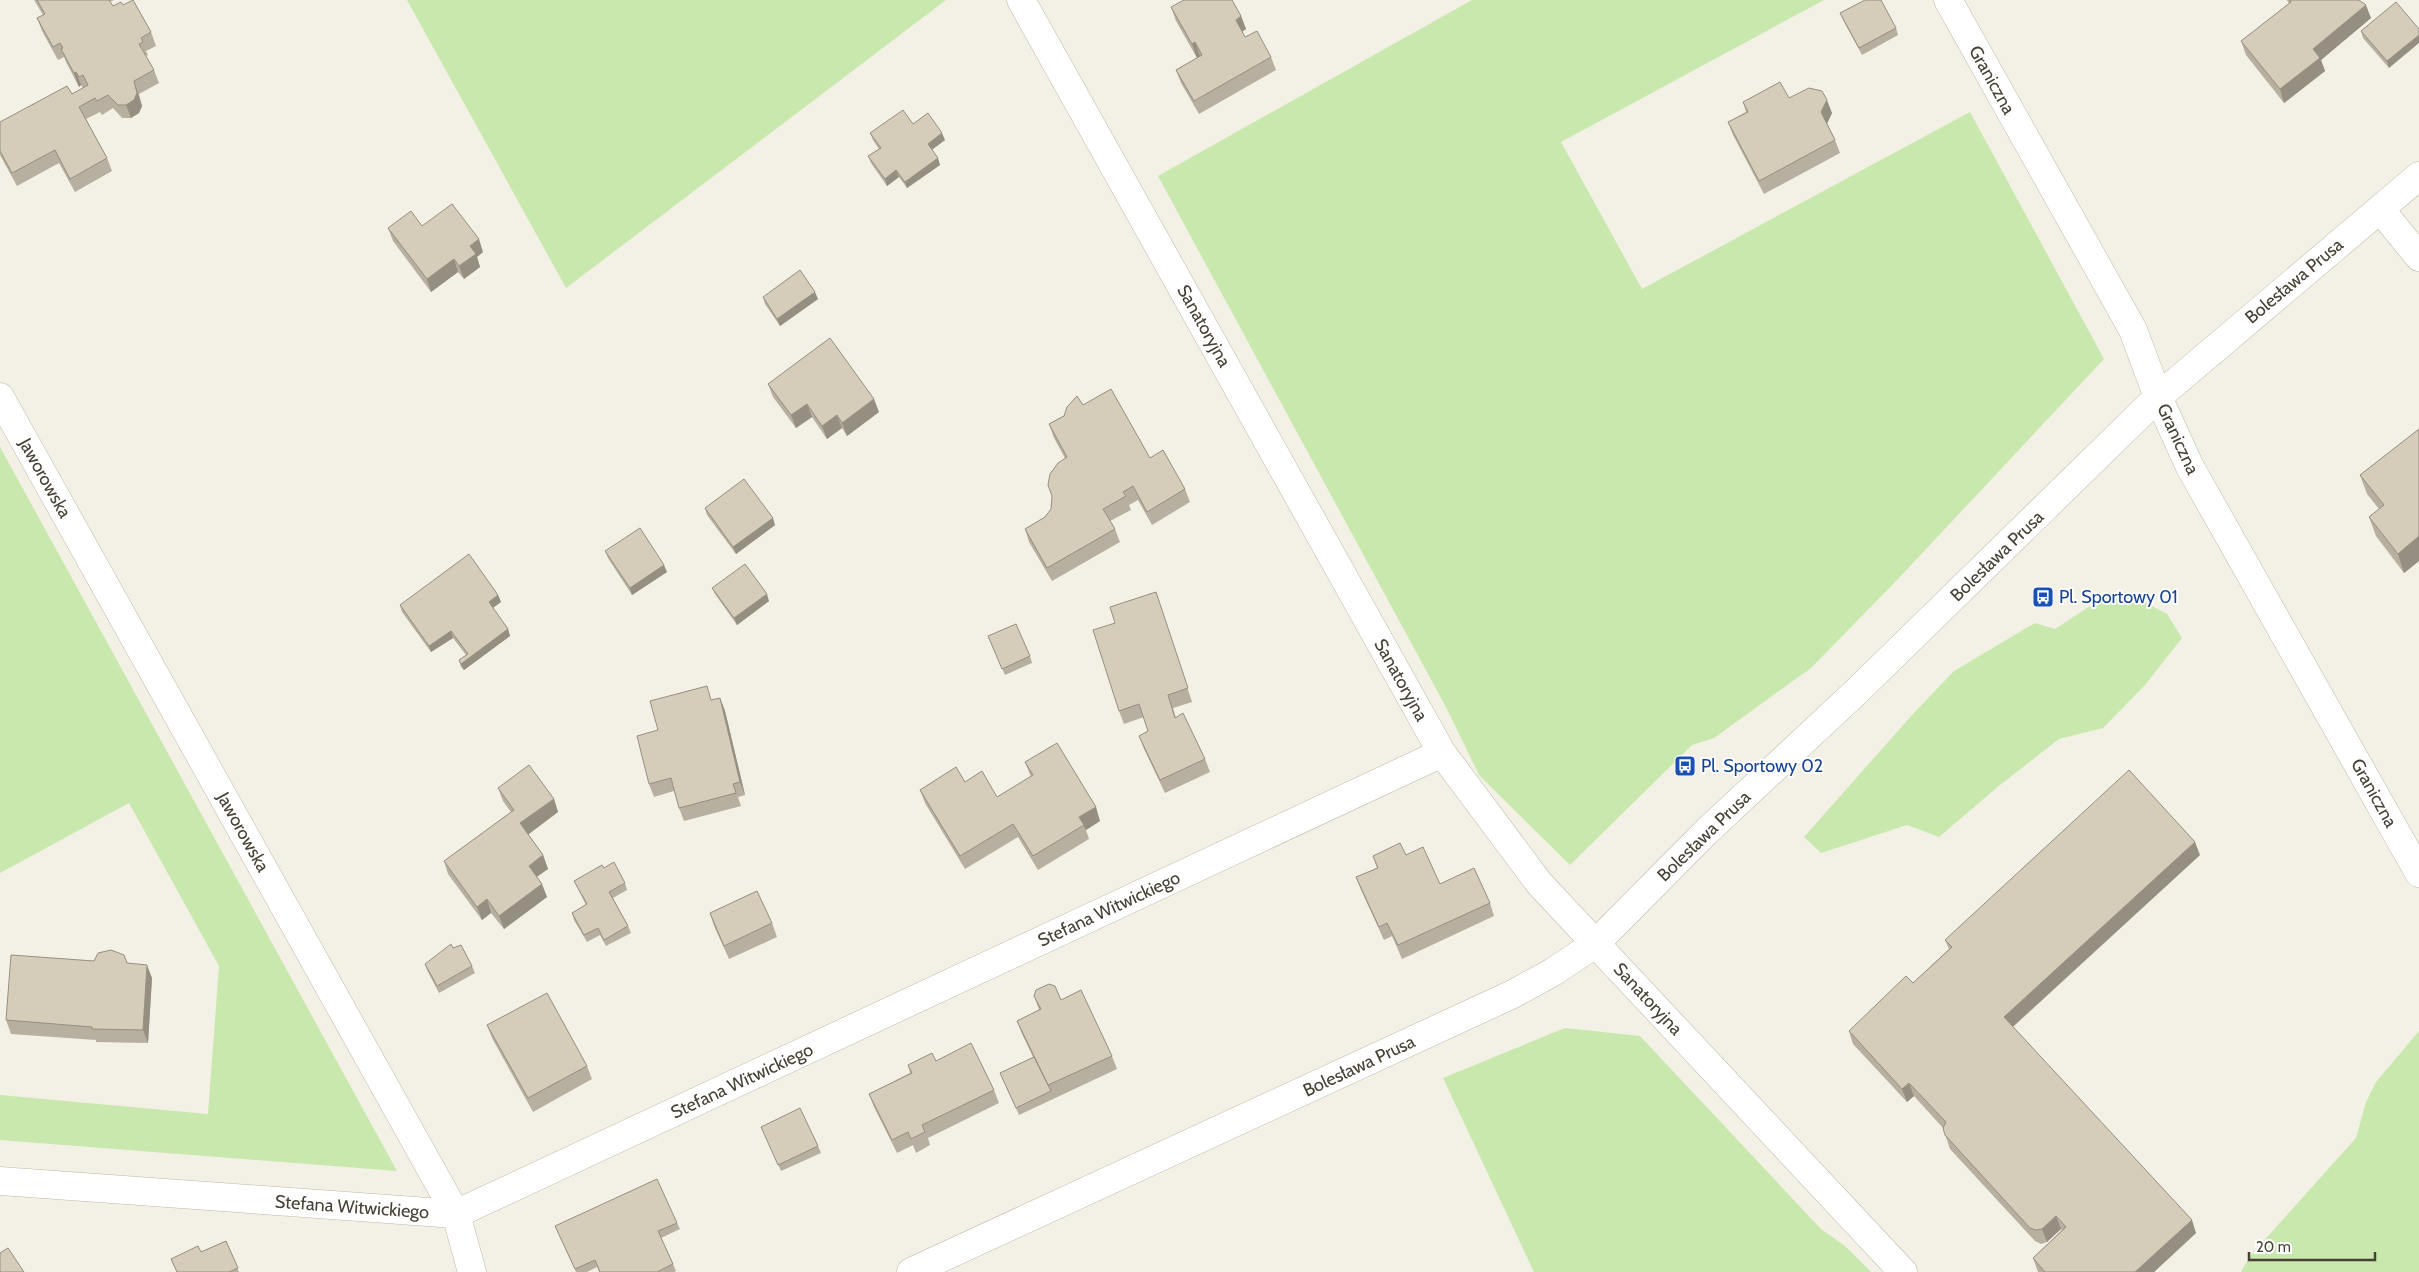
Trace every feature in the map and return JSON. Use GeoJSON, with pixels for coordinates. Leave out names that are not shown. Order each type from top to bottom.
{"type":"FeatureCollection","features":[{"type":"Feature","properties":{"kind":"street","name":"Sanatoryjna"},"geometry":{"type":"LineString","coordinates":[[1021,0],[1442,753],[1539,883],[1903,1272]]}},
{"type":"Feature","properties":{"kind":"street","name":"Graniczna"},"geometry":{"type":"LineString","coordinates":[[1948,0],[2132,330],[2158,397],[2190,467],[2419,872]]}},
{"type":"Feature","properties":{"kind":"street","name":"Bolesława Prusa"},"geometry":{"type":"LineString","coordinates":[[911,1272],[1514,994],[1553,972],[1595,944],[1705,834],[1857,691],[2158,397],[2419,176]]}},
{"type":"Feature","properties":{"kind":"street"},"geometry":{"type":"LineString","coordinates":[[2380,210],[2419,257]]}},
{"type":"Feature","properties":{"kind":"street","name":"Jaworowska"},"geometry":{"type":"LineString","coordinates":[[0,397],[456,1214],[472,1272]]}},
{"type":"Feature","properties":{"kind":"street","name":"Stefana Witwickiego"},"geometry":{"type":"LineString","coordinates":[[0,1181],[456,1214],[1442,753]]}},
{"type":"Feature","properties":{"kind":"green space"},"geometry":{"type":"Polygon","coordinates":[[[407,0],[946,0],[566,288],[407,0]]]}},
{"type":"Feature","properties":{"kind":"green space"},"geometry":{"type":"Polygon","coordinates":[[[1472,0],[1824,0],[1561,142],[1642,289],[1970,112],[2104,359],[1897,580],[1811,668],[1714,738],[1692,745],[1570,865],[1479,775],[1447,709],[1158,176],[1472,0]]]}},
{"type":"Feature","properties":{"kind":"green space"},"geometry":{"type":"Polygon","coordinates":[[[0,447],[397,1171],[0,1140],[0,1095],[208,1114],[219,966],[129,803],[0,873],[0,447]]]}},
{"type":"Feature","properties":{"kind":"green space"},"geometry":{"type":"Polygon","coordinates":[[[2107,595],[2141,600],[2167,614],[2182,638],[2145,685],[2103,728],[2059,739],[2000,785],[1939,837],[1907,825],[1821,853],[1804,837],[1913,714],[1954,671],[2035,623],[2055,629],[2107,595]]]}},
{"type":"Feature","properties":{"kind":"green space"},"geometry":{"type":"Polygon","coordinates":[[[1565,1028],[1640,1036],[1821,1229],[1845,1246],[1871,1272],[1534,1272],[1443,1078],[1565,1028]]]}},
{"type":"Feature","properties":{"kind":"green space"},"geometry":{"type":"Polygon","coordinates":[[[2419,1031],[2419,1272],[2241,1272],[2250,1256],[2356,1138],[2366,1102],[2376,1082],[2419,1031]]]}},
{"type":"Feature","properties":{"kind":"building"},"geometry":{"type":"Polygon","coordinates":[[[37,0],[109,0],[113,6],[121,2],[123,5],[133,0],[151,32],[141,38],[143,42],[139,44],[154,70],[134,81],[137,93],[134,100],[126,105],[118,105],[108,95],[97,101],[95,98],[79,107],[107,158],[70,179],[55,150],[12,173],[0,151],[0,122],[67,86],[72,94],[88,85],[83,75],[79,77],[76,72],[74,73],[61,49],[63,48],[60,43],[53,47],[37,18],[45,14],[37,0]]]}},
{"type":"Feature","properties":{"kind":"building"},"geometry":{"type":"Polygon","coordinates":[[[1184,0],[1232,0],[1241,16],[1236,20],[1245,37],[1257,31],[1271,57],[1194,101],[1176,70],[1202,55],[1195,42],[1192,44],[1171,7],[1184,0]]]}},
{"type":"Feature","properties":{"kind":"building"},"geometry":{"type":"Polygon","coordinates":[[[1865,0],[1881,0],[1896,28],[1859,48],[1840,13],[1865,0]]]}},
{"type":"Feature","properties":{"kind":"building"},"geometry":{"type":"Polygon","coordinates":[[[2290,0],[2359,0],[2366,5],[2313,49],[2320,58],[2280,89],[2241,41],[2291,2],[2290,0]]]}},
{"type":"Feature","properties":{"kind":"building"},"geometry":{"type":"Polygon","coordinates":[[[2396,2],[2419,29],[2419,35],[2387,61],[2361,31],[2396,2]]]}},
{"type":"Feature","properties":{"kind":"building"},"geometry":{"type":"Polygon","coordinates":[[[1780,82],[1789,98],[1809,88],[1822,91],[1827,100],[1821,112],[1835,140],[1759,181],[1728,122],[1748,112],[1743,102],[1780,82]]]}},
{"type":"Feature","properties":{"kind":"building"},"geometry":{"type":"Polygon","coordinates":[[[903,110],[913,124],[928,113],[942,133],[928,144],[938,158],[905,182],[896,170],[885,179],[868,156],[881,148],[870,133],[903,110]]]}},
{"type":"Feature","properties":{"kind":"building"},"geometry":{"type":"Polygon","coordinates":[[[452,204],[479,239],[470,246],[476,254],[459,266],[454,259],[427,279],[388,228],[411,211],[422,226],[452,204]]]}},
{"type":"Feature","properties":{"kind":"building"},"geometry":{"type":"Polygon","coordinates":[[[800,270],[815,292],[777,319],[763,297],[800,270]]]}},
{"type":"Feature","properties":{"kind":"building"},"geometry":{"type":"Polygon","coordinates":[[[830,338],[874,399],[842,423],[837,415],[822,426],[807,404],[791,415],[768,384],[830,338]]]}},
{"type":"Feature","properties":{"kind":"building"},"geometry":{"type":"Polygon","coordinates":[[[1111,389],[1150,458],[1163,450],[1185,489],[1147,512],[1133,486],[1123,492],[1126,496],[1103,509],[1115,529],[1047,568],[1025,529],[1045,517],[1051,509],[1052,496],[1048,485],[1050,474],[1058,463],[1067,457],[1049,424],[1064,416],[1067,407],[1077,396],[1083,405],[1111,389]]]}},
{"type":"Feature","properties":{"kind":"building"},"geometry":{"type":"Polygon","coordinates":[[[2419,429],[2419,536],[2398,554],[2369,517],[2384,505],[2360,475],[2419,429]]]}},
{"type":"Feature","properties":{"kind":"building"},"geometry":{"type":"Polygon","coordinates":[[[744,479],[773,518],[733,547],[705,508],[744,479]]]}},
{"type":"Feature","properties":{"kind":"building"},"geometry":{"type":"Polygon","coordinates":[[[640,528],[664,565],[630,588],[605,551],[640,528]]]}},
{"type":"Feature","properties":{"kind":"building"},"geometry":{"type":"Polygon","coordinates":[[[469,554],[498,595],[489,602],[508,629],[461,664],[459,660],[468,654],[451,631],[429,646],[400,605],[469,554]]]}},
{"type":"Feature","properties":{"kind":"building"},"geometry":{"type":"Polygon","coordinates":[[[745,564],[767,594],[734,618],[712,588],[745,564]]]}},
{"type":"Feature","properties":{"kind":"building"},"geometry":{"type":"Polygon","coordinates":[[[1156,592],[1188,688],[1168,695],[1175,718],[1183,713],[1205,759],[1160,780],[1139,736],[1148,731],[1139,704],[1119,711],[1093,630],[1115,623],[1110,607],[1156,592]]]}},
{"type":"Feature","properties":{"kind":"building"},"geometry":{"type":"Polygon","coordinates":[[[1016,624],[1030,656],[1002,669],[988,636],[1016,624]]]}},
{"type":"Feature","properties":{"kind":"building"},"geometry":{"type":"Polygon","coordinates":[[[707,686],[711,700],[720,698],[740,782],[733,784],[736,793],[679,808],[671,778],[649,784],[637,736],[658,730],[650,701],[707,686]]]}},
{"type":"Feature","properties":{"kind":"building"},"geometry":{"type":"Polygon","coordinates":[[[1057,743],[1096,807],[1079,817],[1084,825],[1033,856],[1013,824],[960,856],[920,790],[956,767],[965,782],[982,771],[997,797],[1033,775],[1025,762],[1057,743]]]}},
{"type":"Feature","properties":{"kind":"building"},"geometry":{"type":"Polygon","coordinates":[[[529,765],[554,799],[520,823],[543,855],[529,866],[542,884],[499,916],[487,899],[477,907],[444,861],[514,810],[498,788],[529,765]]]}},
{"type":"Feature","properties":{"kind":"building"},"geometry":{"type":"Polygon","coordinates":[[[2129,770],[2195,842],[2004,1017],[2192,1220],[2135,1272],[2045,1272],[2033,1258],[2066,1227],[2056,1216],[2042,1229],[2030,1228],[1945,1135],[1943,1128],[1946,1122],[1909,1083],[1902,1089],[1849,1031],[1906,976],[1913,983],[1952,947],[1945,940],[2129,770]]]}},
{"type":"Feature","properties":{"kind":"building"},"geometry":{"type":"Polygon","coordinates":[[[1400,843],[1406,855],[1423,847],[1440,884],[1474,868],[1490,903],[1398,945],[1387,923],[1379,927],[1356,877],[1378,868],[1373,856],[1400,843]]]}},
{"type":"Feature","properties":{"kind":"building"},"geometry":{"type":"Polygon","coordinates":[[[614,862],[625,883],[609,892],[628,926],[604,940],[598,928],[584,935],[572,913],[587,904],[574,881],[602,865],[604,868],[614,862]]]}},
{"type":"Feature","properties":{"kind":"building"},"geometry":{"type":"Polygon","coordinates":[[[757,891],[772,923],[724,946],[710,913],[757,891]]]}},
{"type":"Feature","properties":{"kind":"building"},"geometry":{"type":"Polygon","coordinates":[[[451,944],[453,948],[461,945],[472,966],[437,986],[425,964],[451,944]]]}},
{"type":"Feature","properties":{"kind":"building"},"geometry":{"type":"Polygon","coordinates":[[[111,950],[124,955],[127,963],[147,965],[143,1030],[92,1029],[92,1027],[6,1020],[11,955],[94,961],[98,953],[111,950]]]}},
{"type":"Feature","properties":{"kind":"building"},"geometry":{"type":"Polygon","coordinates":[[[1049,984],[1055,986],[1061,1000],[1081,990],[1112,1056],[1048,1085],[1017,1021],[1041,1009],[1034,996],[1036,990],[1049,984]]]}},
{"type":"Feature","properties":{"kind":"building"},"geometry":{"type":"Polygon","coordinates":[[[547,993],[587,1066],[528,1098],[487,1025],[547,993]]]}},
{"type":"Feature","properties":{"kind":"building"},"geometry":{"type":"Polygon","coordinates":[[[971,1043],[994,1090],[922,1125],[925,1132],[911,1139],[908,1132],[892,1140],[869,1094],[912,1073],[908,1065],[932,1053],[936,1061],[971,1043]]]}},
{"type":"Feature","properties":{"kind":"building"},"geometry":{"type":"Polygon","coordinates":[[[1034,1057],[1051,1091],[1016,1108],[1000,1073],[1034,1057]]]}},
{"type":"Feature","properties":{"kind":"building"},"geometry":{"type":"Polygon","coordinates":[[[800,1108],[818,1146],[778,1165],[761,1127],[800,1108]]]}},
{"type":"Feature","properties":{"kind":"building"},"geometry":{"type":"Polygon","coordinates":[[[657,1179],[677,1223],[658,1231],[673,1264],[657,1272],[600,1272],[595,1260],[575,1269],[555,1226],[657,1179]]]}},
{"type":"Feature","properties":{"kind":"building"},"geometry":{"type":"Polygon","coordinates":[[[226,1241],[238,1268],[229,1272],[177,1272],[171,1259],[198,1246],[201,1252],[226,1241]]]}},
{"type":"Feature","properties":{"kind":"building"},"geometry":{"type":"Polygon","coordinates":[[[8,1248],[24,1272],[0,1272],[0,1253],[8,1248]]]}},
{"type":"Feature","properties":{"kind":"place","name":"Pl. Sportowy 01"},"geometry":{"type":"Point","coordinates":[2043,597]}},
{"type":"Feature","properties":{"kind":"place","name":"Pl. Sportowy 02"},"geometry":{"type":"Point","coordinates":[1685,766]}}]}
